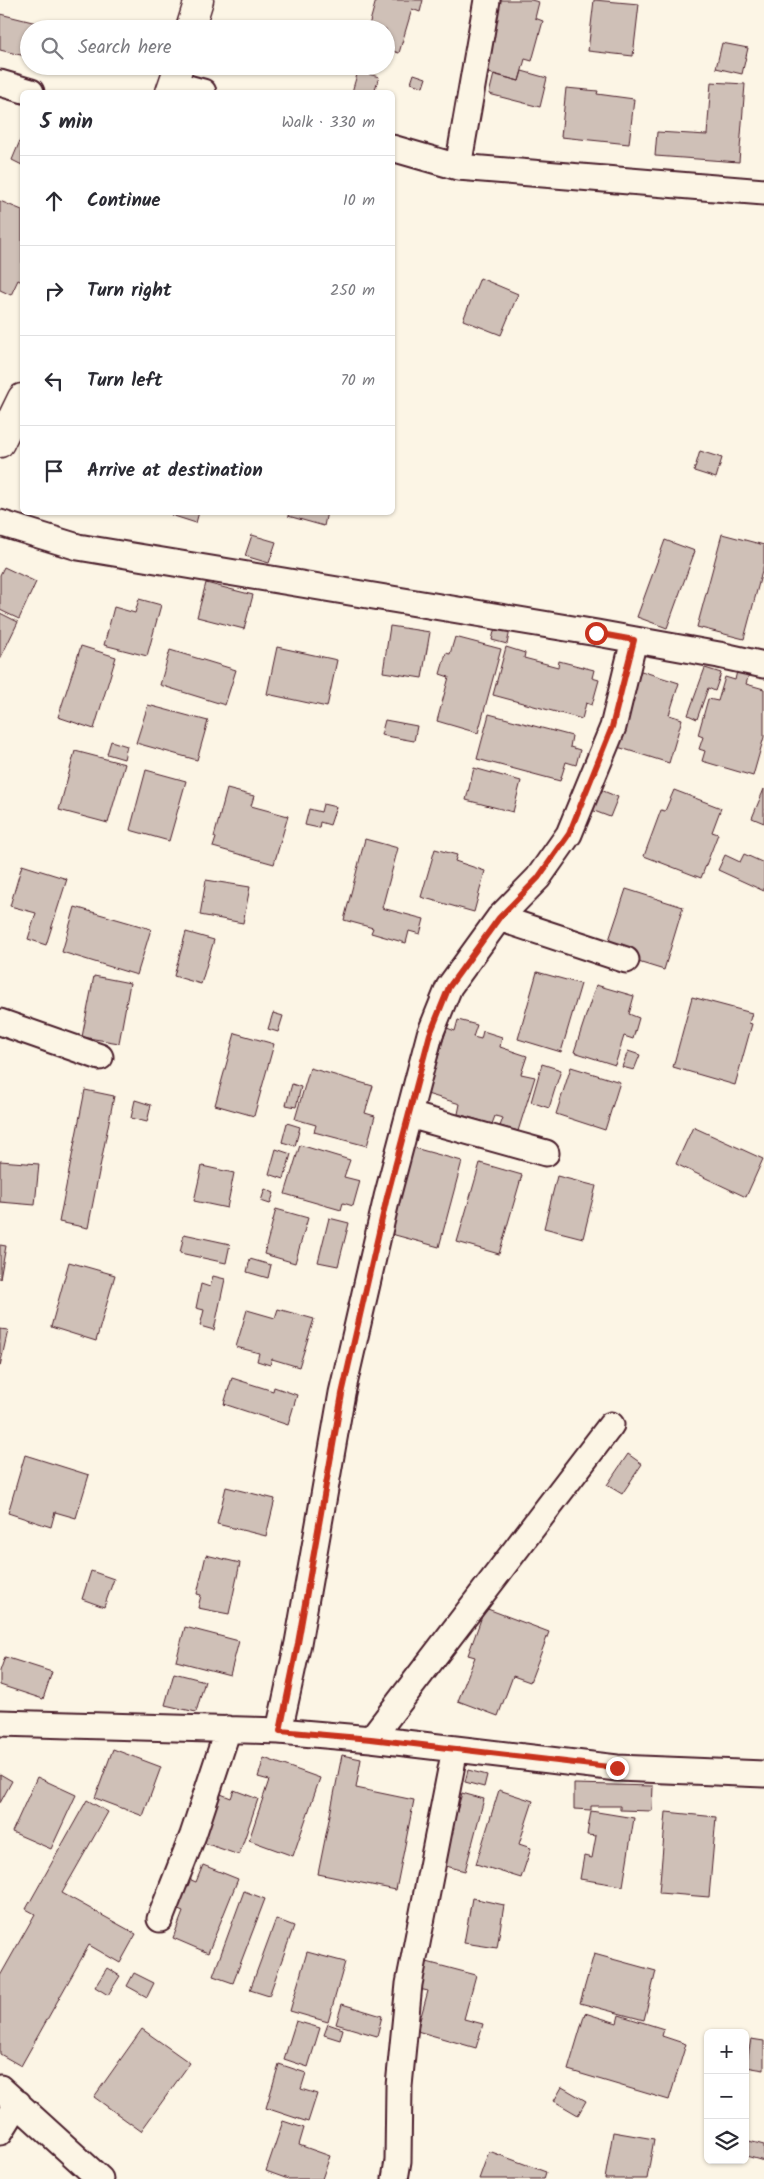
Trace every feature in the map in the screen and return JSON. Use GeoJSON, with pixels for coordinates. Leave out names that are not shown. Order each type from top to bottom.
{"type":"FeatureCollection","features":[{"type":"Feature","properties":{"kind":"street"},"geometry":{"type":"LineString","coordinates":[[193,20],[199,0]]}},
{"type":"Feature","properties":{"kind":"street"},"geometry":{"type":"LineString","coordinates":[[458,167],[487,0]]}},
{"type":"Feature","properties":{"kind":"street"},"geometry":{"type":"LineString","coordinates":[[174,81],[197,90]]}},
{"type":"Feature","properties":{"kind":"street"},"geometry":{"type":"LineString","coordinates":[[0,83],[24,90]]}},
{"type":"Feature","properties":{"kind":"street"},"geometry":{"type":"LineString","coordinates":[[395,149],[458,167],[764,192]]}},
{"type":"Feature","properties":{"kind":"street"},"geometry":{"type":"LineString","coordinates":[[0,443],[20,402]]}},
{"type":"Feature","properties":{"kind":"street"},"geometry":{"type":"LineString","coordinates":[[0,523],[78,548],[634,640],[720,655],[764,665]]}},
{"type":"Feature","properties":{"kind":"street"},"geometry":{"type":"LineString","coordinates":[[280,1731],[298,1643],[342,1394],[387,1197],[430,1034],[449,987],[499,918],[538,878],[569,834],[612,727],[634,640]]}},
{"type":"Feature","properties":{"kind":"street"},"geometry":{"type":"LineString","coordinates":[[499,918],[626,960]]}},
{"type":"Feature","properties":{"kind":"street"},"geometry":{"type":"LineString","coordinates":[[0,1022],[100,1057]]}},
{"type":"Feature","properties":{"kind":"street"},"geometry":{"type":"LineString","coordinates":[[409,1115],[546,1153]]}},
{"type":"Feature","properties":{"kind":"street"},"geometry":{"type":"LineString","coordinates":[[371,1739],[611,1425]]}},
{"type":"Feature","properties":{"kind":"street"},"geometry":{"type":"LineString","coordinates":[[0,1723],[280,1731],[371,1739],[617,1768],[764,1774]]}},
{"type":"Feature","properties":{"kind":"street"},"geometry":{"type":"LineString","coordinates":[[160,1918],[193,1836],[228,1729]]}},
{"type":"Feature","properties":{"kind":"street"},"geometry":{"type":"LineString","coordinates":[[395,2179],[398,2161],[399,2086],[409,1984],[455,1749]]}},
{"type":"Feature","properties":{"kind":"street"},"geometry":{"type":"LineString","coordinates":[[0,2132],[9,2095],[100,2179]]}},
{"type":"Feature","properties":{"kind":"building"},"geometry":{"type":"Polygon","coordinates":[[[376,0],[423,0],[420,12],[412,9],[399,53],[395,52],[395,20],[370,20],[376,0]]]}},
{"type":"Feature","properties":{"kind":"building"},"geometry":{"type":"Polygon","coordinates":[[[495,0],[531,0],[539,2],[535,18],[543,21],[532,61],[525,59],[519,81],[477,70],[495,0]]]}},
{"type":"Feature","properties":{"kind":"building"},"geometry":{"type":"Polygon","coordinates":[[[594,0],[639,4],[633,56],[588,51],[594,0]]]}},
{"type":"Feature","properties":{"kind":"building"},"geometry":{"type":"Polygon","coordinates":[[[0,14],[24,20],[20,20],[20,55],[0,50],[0,14]]]}},
{"type":"Feature","properties":{"kind":"building"},"geometry":{"type":"Polygon","coordinates":[[[722,43],[748,48],[742,74],[716,68],[722,43]]]}},
{"type":"Feature","properties":{"kind":"building"},"geometry":{"type":"Polygon","coordinates":[[[522,71],[547,78],[540,107],[489,94],[494,74],[519,81],[522,71]]]}},
{"type":"Feature","properties":{"kind":"building"},"geometry":{"type":"Polygon","coordinates":[[[414,74],[426,78],[423,87],[411,83],[414,74]]]}},
{"type":"Feature","properties":{"kind":"building"},"geometry":{"type":"Polygon","coordinates":[[[357,75],[379,77],[375,90],[353,90],[357,75]]]}},
{"type":"Feature","properties":{"kind":"building"},"geometry":{"type":"Polygon","coordinates":[[[711,82],[745,84],[739,162],[655,156],[657,132],[707,135],[711,82]]]}},
{"type":"Feature","properties":{"kind":"building"},"geometry":{"type":"Polygon","coordinates":[[[566,88],[598,91],[597,94],[634,99],[629,144],[561,137],[566,88]]]}},
{"type":"Feature","properties":{"kind":"building"},"geometry":{"type":"Polygon","coordinates":[[[20,141],[20,164],[12,160],[20,141]]]}},
{"type":"Feature","properties":{"kind":"building"},"geometry":{"type":"Polygon","coordinates":[[[0,201],[20,209],[20,281],[18,280],[11,295],[0,290],[0,201]]]}},
{"type":"Feature","properties":{"kind":"building"},"geometry":{"type":"Polygon","coordinates":[[[480,278],[518,294],[501,335],[463,320],[480,278]]]}},
{"type":"Feature","properties":{"kind":"building"},"geometry":{"type":"Polygon","coordinates":[[[700,451],[722,458],[716,478],[694,471],[700,451]]]}},
{"type":"Feature","properties":{"kind":"building"},"geometry":{"type":"Polygon","coordinates":[[[171,515],[198,515],[196,523],[171,515]]]}},
{"type":"Feature","properties":{"kind":"building"},"geometry":{"type":"Polygon","coordinates":[[[288,515],[326,515],[324,526],[288,515]]]}},
{"type":"Feature","properties":{"kind":"building"},"geometry":{"type":"Polygon","coordinates":[[[722,534],[764,545],[764,564],[744,639],[697,627],[722,534]]]}},
{"type":"Feature","properties":{"kind":"building"},"geometry":{"type":"Polygon","coordinates":[[[252,535],[276,542],[269,563],[245,556],[252,535]]]}},
{"type":"Feature","properties":{"kind":"building"},"geometry":{"type":"Polygon","coordinates":[[[665,540],[695,551],[667,628],[637,617],[665,540]]]}},
{"type":"Feature","properties":{"kind":"building"},"geometry":{"type":"Polygon","coordinates":[[[4,567],[36,582],[19,619],[0,610],[0,575],[4,567]]]}},
{"type":"Feature","properties":{"kind":"building"},"geometry":{"type":"Polygon","coordinates":[[[206,583],[253,595],[244,629],[197,617],[206,583]]]}},
{"type":"Feature","properties":{"kind":"building"},"geometry":{"type":"Polygon","coordinates":[[[139,599],[161,605],[147,656],[104,645],[114,607],[135,613],[139,599]]]}},
{"type":"Feature","properties":{"kind":"building"},"geometry":{"type":"Polygon","coordinates":[[[0,613],[18,622],[0,659],[0,613]]]}},
{"type":"Feature","properties":{"kind":"building"},"geometry":{"type":"Polygon","coordinates":[[[390,626],[430,632],[422,678],[383,672],[390,626]]]}},
{"type":"Feature","properties":{"kind":"building"},"geometry":{"type":"Polygon","coordinates":[[[495,627],[510,630],[507,644],[492,640],[495,627]]]}},
{"type":"Feature","properties":{"kind":"building"},"geometry":{"type":"Polygon","coordinates":[[[455,637],[501,649],[478,733],[437,721],[449,677],[440,674],[446,653],[450,654],[455,637]]]}},
{"type":"Feature","properties":{"kind":"building"},"geometry":{"type":"Polygon","coordinates":[[[81,646],[116,657],[94,729],[58,717],[81,646]]]}},
{"type":"Feature","properties":{"kind":"building"},"geometry":{"type":"Polygon","coordinates":[[[277,647],[337,660],[327,707],[267,694],[277,647]]]}},
{"type":"Feature","properties":{"kind":"building"},"geometry":{"type":"Polygon","coordinates":[[[506,647],[525,653],[524,658],[558,667],[559,661],[594,670],[592,678],[599,680],[592,705],[586,703],[582,719],[493,695],[506,647]]]}},
{"type":"Feature","properties":{"kind":"building"},"geometry":{"type":"Polygon","coordinates":[[[170,650],[236,670],[225,705],[160,685],[170,650]]]}},
{"type":"Feature","properties":{"kind":"building"},"geometry":{"type":"Polygon","coordinates":[[[705,668],[721,673],[715,691],[708,688],[697,719],[688,715],[705,668]]]}},
{"type":"Feature","properties":{"kind":"building"},"geometry":{"type":"Polygon","coordinates":[[[638,670],[679,683],[669,715],[682,719],[669,763],[608,744],[638,670]]]}},
{"type":"Feature","properties":{"kind":"building"},"geometry":{"type":"Polygon","coordinates":[[[737,671],[749,674],[746,684],[764,689],[764,737],[753,776],[702,761],[705,751],[699,749],[703,737],[698,735],[708,699],[718,701],[725,677],[735,680],[737,671]]]}},
{"type":"Feature","properties":{"kind":"building"},"geometry":{"type":"Polygon","coordinates":[[[148,705],[208,721],[197,760],[136,743],[148,705]]]}},
{"type":"Feature","properties":{"kind":"building"},"geometry":{"type":"Polygon","coordinates":[[[489,714],[572,736],[570,747],[580,750],[576,765],[566,762],[560,781],[477,759],[489,714]]]}},
{"type":"Feature","properties":{"kind":"building"},"geometry":{"type":"Polygon","coordinates":[[[385,720],[417,726],[414,741],[381,735],[385,720]]]}},
{"type":"Feature","properties":{"kind":"building"},"geometry":{"type":"Polygon","coordinates":[[[111,741],[127,746],[124,759],[107,754],[111,741]]]}},
{"type":"Feature","properties":{"kind":"building"},"geometry":{"type":"Polygon","coordinates":[[[75,751],[125,764],[108,823],[59,810],[75,751]]]}},
{"type":"Feature","properties":{"kind":"building"},"geometry":{"type":"Polygon","coordinates":[[[474,768],[521,781],[513,812],[466,800],[474,768]]]}},
{"type":"Feature","properties":{"kind":"building"},"geometry":{"type":"Polygon","coordinates":[[[146,770],[186,781],[169,841],[130,830],[146,770]]]}},
{"type":"Feature","properties":{"kind":"building"},"geometry":{"type":"Polygon","coordinates":[[[596,788],[618,797],[610,817],[589,809],[596,788]]]}},
{"type":"Feature","properties":{"kind":"building"},"geometry":{"type":"Polygon","coordinates":[[[227,789],[254,796],[251,806],[288,816],[274,864],[213,847],[227,789]]]}},
{"type":"Feature","properties":{"kind":"building"},"geometry":{"type":"Polygon","coordinates":[[[764,789],[764,823],[752,818],[764,789]]]}},
{"type":"Feature","properties":{"kind":"building"},"geometry":{"type":"Polygon","coordinates":[[[674,790],[721,808],[712,832],[718,834],[701,878],[644,856],[661,810],[665,811],[674,790]]]}},
{"type":"Feature","properties":{"kind":"building"},"geometry":{"type":"Polygon","coordinates":[[[323,804],[336,807],[330,825],[320,822],[319,828],[305,825],[309,809],[321,812],[323,804]]]}},
{"type":"Feature","properties":{"kind":"building"},"geometry":{"type":"Polygon","coordinates":[[[365,839],[398,848],[382,908],[424,919],[420,934],[409,931],[406,943],[371,933],[373,928],[344,920],[365,839]]]}},
{"type":"Feature","properties":{"kind":"building"},"geometry":{"type":"Polygon","coordinates":[[[435,849],[457,855],[455,861],[485,871],[474,912],[421,897],[435,849]]]}},
{"type":"Feature","properties":{"kind":"building"},"geometry":{"type":"Polygon","coordinates":[[[744,854],[764,863],[764,891],[718,870],[725,855],[740,862],[744,854]]]}},
{"type":"Feature","properties":{"kind":"building"},"geometry":{"type":"Polygon","coordinates":[[[22,865],[67,879],[46,945],[28,939],[36,913],[10,906],[22,865]]]}},
{"type":"Feature","properties":{"kind":"building"},"geometry":{"type":"Polygon","coordinates":[[[206,880],[250,887],[243,923],[200,915],[206,880]]]}},
{"type":"Feature","properties":{"kind":"building"},"geometry":{"type":"Polygon","coordinates":[[[626,889],[683,907],[664,970],[635,961],[607,946],[626,889]]]}},
{"type":"Feature","properties":{"kind":"building"},"geometry":{"type":"Polygon","coordinates":[[[75,907],[151,929],[137,975],[62,952],[75,907]]]}},
{"type":"Feature","properties":{"kind":"building"},"geometry":{"type":"Polygon","coordinates":[[[186,932],[214,940],[201,984],[174,976],[186,932]]]}},
{"type":"Feature","properties":{"kind":"building"},"geometry":{"type":"Polygon","coordinates":[[[537,972],[581,984],[561,1052],[518,1039],[537,972]]]}},
{"type":"Feature","properties":{"kind":"building"},"geometry":{"type":"Polygon","coordinates":[[[94,976],[130,983],[119,1043],[82,1037],[94,976]]]}},
{"type":"Feature","properties":{"kind":"building"},"geometry":{"type":"Polygon","coordinates":[[[596,985],[634,996],[629,1014],[639,1018],[633,1039],[624,1036],[615,1065],[574,1052],[596,985]]]}},
{"type":"Feature","properties":{"kind":"building"},"geometry":{"type":"Polygon","coordinates":[[[692,997],[752,1013],[749,1023],[752,1024],[735,1085],[673,1067],[692,997]]]}},
{"type":"Feature","properties":{"kind":"building"},"geometry":{"type":"Polygon","coordinates":[[[273,1013],[283,1016],[278,1032],[268,1029],[273,1013]]]}},
{"type":"Feature","properties":{"kind":"building"},"geometry":{"type":"Polygon","coordinates":[[[458,1020],[477,1025],[473,1037],[481,1039],[483,1031],[502,1037],[500,1047],[527,1056],[521,1074],[535,1077],[518,1131],[500,1126],[503,1118],[495,1116],[492,1124],[458,1114],[460,1104],[427,1094],[447,1028],[455,1031],[458,1020]]]}},
{"type":"Feature","properties":{"kind":"building"},"geometry":{"type":"Polygon","coordinates":[[[235,1033],[274,1044],[254,1116],[215,1105],[235,1033]]]}},
{"type":"Feature","properties":{"kind":"building"},"geometry":{"type":"Polygon","coordinates":[[[628,1051],[640,1055],[634,1070],[622,1067],[628,1051]]]}},
{"type":"Feature","properties":{"kind":"building"},"geometry":{"type":"Polygon","coordinates":[[[542,1064],[561,1070],[549,1108],[531,1102],[542,1064]]]}},
{"type":"Feature","properties":{"kind":"building"},"geometry":{"type":"Polygon","coordinates":[[[571,1067],[620,1082],[605,1130],[556,1114],[571,1067]]]}},
{"type":"Feature","properties":{"kind":"building"},"geometry":{"type":"Polygon","coordinates":[[[310,1068],[373,1086],[365,1113],[375,1116],[367,1146],[314,1132],[316,1125],[295,1119],[310,1068]]]}},
{"type":"Feature","properties":{"kind":"building"},"geometry":{"type":"Polygon","coordinates":[[[292,1084],[301,1087],[296,1107],[286,1105],[292,1084]]]}},
{"type":"Feature","properties":{"kind":"building"},"geometry":{"type":"Polygon","coordinates":[[[85,1090],[114,1096],[88,1228],[59,1222],[85,1090]]]}},
{"type":"Feature","properties":{"kind":"building"},"geometry":{"type":"Polygon","coordinates":[[[135,1100],[151,1105],[147,1122],[131,1118],[135,1100]]]}},
{"type":"Feature","properties":{"kind":"building"},"geometry":{"type":"Polygon","coordinates":[[[287,1123],[300,1127],[295,1146],[282,1142],[287,1123]]]}},
{"type":"Feature","properties":{"kind":"building"},"geometry":{"type":"Polygon","coordinates":[[[693,1127],[763,1159],[746,1197],[676,1164],[693,1127]]]}},
{"type":"Feature","properties":{"kind":"building"},"geometry":{"type":"Polygon","coordinates":[[[300,1145],[350,1160],[344,1177],[360,1181],[353,1206],[343,1203],[341,1210],[285,1194],[300,1145]]]}},
{"type":"Feature","properties":{"kind":"building"},"geometry":{"type":"Polygon","coordinates":[[[407,1146],[462,1161],[439,1247],[384,1232],[392,1204],[398,1206],[407,1173],[400,1171],[407,1146]]]}},
{"type":"Feature","properties":{"kind":"building"},"geometry":{"type":"Polygon","coordinates":[[[276,1149],[291,1154],[284,1179],[269,1174],[276,1149]]]}},
{"type":"Feature","properties":{"kind":"building"},"geometry":{"type":"Polygon","coordinates":[[[0,1161],[39,1164],[35,1205],[0,1202],[0,1161]]]}},
{"type":"Feature","properties":{"kind":"building"},"geometry":{"type":"Polygon","coordinates":[[[480,1163],[522,1175],[499,1254],[457,1242],[480,1163]]]}},
{"type":"Feature","properties":{"kind":"building"},"geometry":{"type":"Polygon","coordinates":[[[202,1166],[234,1173],[227,1208],[194,1201],[202,1166]]]}},
{"type":"Feature","properties":{"kind":"building"},"geometry":{"type":"Polygon","coordinates":[[[557,1176],[596,1186],[583,1238],[544,1228],[557,1176]]]}},
{"type":"Feature","properties":{"kind":"building"},"geometry":{"type":"Polygon","coordinates":[[[265,1189],[274,1193],[270,1204],[261,1201],[265,1189]]]}},
{"type":"Feature","properties":{"kind":"building"},"geometry":{"type":"Polygon","coordinates":[[[276,1209],[308,1218],[295,1263],[264,1254],[276,1209]]]}},
{"type":"Feature","properties":{"kind":"building"},"geometry":{"type":"Polygon","coordinates":[[[329,1218],[349,1223],[338,1266],[318,1262],[329,1218]]]}},
{"type":"Feature","properties":{"kind":"building"},"geometry":{"type":"Polygon","coordinates":[[[184,1234],[230,1244],[226,1263],[180,1253],[184,1234]]]}},
{"type":"Feature","properties":{"kind":"building"},"geometry":{"type":"Polygon","coordinates":[[[0,1245],[6,1246],[0,1279],[0,1245]]]}},
{"type":"Feature","properties":{"kind":"building"},"geometry":{"type":"Polygon","coordinates":[[[250,1259],[271,1265],[268,1278],[247,1272],[250,1259]]]}},
{"type":"Feature","properties":{"kind":"building"},"geometry":{"type":"Polygon","coordinates":[[[69,1262],[115,1275],[96,1341],[51,1327],[69,1262]]]}},
{"type":"Feature","properties":{"kind":"building"},"geometry":{"type":"Polygon","coordinates":[[[213,1276],[225,1279],[214,1330],[200,1326],[204,1310],[196,1308],[201,1284],[210,1287],[213,1276]]]}},
{"type":"Feature","properties":{"kind":"building"},"geometry":{"type":"Polygon","coordinates":[[[278,1309],[314,1319],[299,1367],[272,1359],[270,1365],[257,1361],[259,1353],[236,1347],[247,1310],[275,1318],[278,1309]]]}},
{"type":"Feature","properties":{"kind":"building"},"geometry":{"type":"Polygon","coordinates":[[[0,1329],[8,1330],[0,1366],[0,1329]]]}},
{"type":"Feature","properties":{"kind":"building"},"geometry":{"type":"Polygon","coordinates":[[[232,1378],[273,1391],[274,1387],[297,1395],[288,1425],[224,1404],[232,1378]]]}},
{"type":"Feature","properties":{"kind":"building"},"geometry":{"type":"Polygon","coordinates":[[[628,1454],[642,1464],[622,1494],[607,1485],[628,1454]]]}},
{"type":"Feature","properties":{"kind":"building"},"geometry":{"type":"Polygon","coordinates":[[[25,1455],[89,1475],[76,1518],[55,1512],[51,1527],[8,1513],[25,1455]]]}},
{"type":"Feature","properties":{"kind":"building"},"geometry":{"type":"Polygon","coordinates":[[[226,1487],[275,1499],[266,1536],[217,1524],[226,1487]]]}},
{"type":"Feature","properties":{"kind":"building"},"geometry":{"type":"Polygon","coordinates":[[[206,1555],[240,1563],[229,1614],[198,1608],[201,1595],[197,1594],[206,1555]]]}},
{"type":"Feature","properties":{"kind":"building"},"geometry":{"type":"Polygon","coordinates":[[[91,1571],[114,1579],[104,1607],[82,1599],[91,1571]]]}},
{"type":"Feature","properties":{"kind":"building"},"geometry":{"type":"Polygon","coordinates":[[[485,1608],[549,1632],[530,1682],[513,1676],[498,1716],[458,1701],[475,1657],[468,1655],[485,1608]]]}},
{"type":"Feature","properties":{"kind":"building"},"geometry":{"type":"Polygon","coordinates":[[[185,1627],[239,1641],[230,1675],[176,1661],[185,1627]]]}},
{"type":"Feature","properties":{"kind":"building"},"geometry":{"type":"Polygon","coordinates":[[[5,1657],[52,1672],[43,1699],[0,1685],[0,1671],[5,1657]]]}},
{"type":"Feature","properties":{"kind":"building"},"geometry":{"type":"Polygon","coordinates":[[[174,1673],[205,1681],[196,1712],[165,1705],[174,1673]]]}},
{"type":"Feature","properties":{"kind":"building"},"geometry":{"type":"Polygon","coordinates":[[[113,1749],[161,1767],[143,1816],[95,1798],[113,1749]]]}},
{"type":"Feature","properties":{"kind":"building"},"geometry":{"type":"Polygon","coordinates":[[[342,1755],[361,1759],[356,1788],[414,1800],[396,1890],[318,1874],[342,1755]]]}},
{"type":"Feature","properties":{"kind":"building"},"geometry":{"type":"Polygon","coordinates":[[[264,1758],[320,1778],[293,1856],[249,1840],[269,1780],[258,1777],[264,1758]]]}},
{"type":"Feature","properties":{"kind":"building"},"geometry":{"type":"Polygon","coordinates":[[[468,1770],[487,1775],[484,1787],[465,1782],[468,1770]]]}},
{"type":"Feature","properties":{"kind":"building"},"geometry":{"type":"Polygon","coordinates":[[[0,1774],[12,1781],[0,1803],[0,1774]]]}},
{"type":"Feature","properties":{"kind":"building"},"geometry":{"type":"Polygon","coordinates":[[[37,1777],[76,1795],[51,1849],[12,1832],[37,1777]]]}},
{"type":"Feature","properties":{"kind":"building"},"geometry":{"type":"Polygon","coordinates":[[[574,1784],[653,1786],[652,1811],[620,1810],[620,1806],[591,1806],[591,1810],[574,1809],[574,1784]]]}},
{"type":"Feature","properties":{"kind":"building"},"geometry":{"type":"Polygon","coordinates":[[[234,1790],[258,1799],[239,1855],[196,1840],[213,1791],[231,1798],[234,1790]]]}},
{"type":"Feature","properties":{"kind":"building"},"geometry":{"type":"Polygon","coordinates":[[[499,1790],[533,1801],[519,1844],[531,1848],[521,1878],[476,1864],[499,1790]]]}},
{"type":"Feature","properties":{"kind":"building"},"geometry":{"type":"Polygon","coordinates":[[[462,1793],[484,1799],[465,1871],[442,1865],[462,1793]]]}},
{"type":"Feature","properties":{"kind":"building"},"geometry":{"type":"Polygon","coordinates":[[[87,1800],[108,1812],[62,1893],[136,1934],[120,1963],[89,1945],[21,2066],[0,2054],[0,1976],[35,1914],[26,1909],[87,1800]]]}},
{"type":"Feature","properties":{"kind":"building"},"geometry":{"type":"Polygon","coordinates":[[[591,1811],[634,1818],[623,1886],[580,1879],[584,1856],[592,1858],[596,1836],[587,1835],[591,1811]]]}},
{"type":"Feature","properties":{"kind":"building"},"geometry":{"type":"Polygon","coordinates":[[[666,1812],[716,1817],[709,1897],[659,1893],[666,1812]]]}},
{"type":"Feature","properties":{"kind":"building"},"geometry":{"type":"Polygon","coordinates":[[[203,1865],[238,1879],[208,1953],[173,1938],[183,1912],[167,1905],[179,1875],[196,1882],[203,1865]]]}},
{"type":"Feature","properties":{"kind":"building"},"geometry":{"type":"Polygon","coordinates":[[[244,1891],[265,1899],[233,1983],[213,1976],[244,1891]]]}},
{"type":"Feature","properties":{"kind":"building"},"geometry":{"type":"Polygon","coordinates":[[[472,1898],[504,1905],[497,1948],[464,1943],[472,1898]]]}},
{"type":"Feature","properties":{"kind":"building"},"geometry":{"type":"Polygon","coordinates":[[[276,1919],[294,1926],[269,1996],[250,1990],[276,1919]]]}},
{"type":"Feature","properties":{"kind":"building"},"geometry":{"type":"Polygon","coordinates":[[[307,1952],[345,1962],[328,2022],[290,2011],[307,1952]]]}},
{"type":"Feature","properties":{"kind":"building"},"geometry":{"type":"Polygon","coordinates":[[[594,1954],[656,1971],[644,2020],[580,2003],[594,1954]]]}},
{"type":"Feature","properties":{"kind":"building"},"geometry":{"type":"Polygon","coordinates":[[[423,1961],[476,1975],[464,2019],[483,2024],[476,2048],[417,2031],[428,1991],[415,1988],[423,1961]]]}},
{"type":"Feature","properties":{"kind":"building"},"geometry":{"type":"Polygon","coordinates":[[[107,1968],[120,1976],[108,1995],[95,1987],[107,1968]]]}},
{"type":"Feature","properties":{"kind":"building"},"geometry":{"type":"Polygon","coordinates":[[[134,1973],[154,1983],[147,1997],[127,1986],[134,1973]]]}},
{"type":"Feature","properties":{"kind":"building"},"geometry":{"type":"Polygon","coordinates":[[[342,2004],[382,2016],[377,2036],[336,2024],[342,2004]]]}},
{"type":"Feature","properties":{"kind":"building"},"geometry":{"type":"Polygon","coordinates":[[[585,2013],[617,2023],[619,2015],[664,2029],[662,2036],[686,2044],[669,2100],[568,2070],[585,2013]]]}},
{"type":"Feature","properties":{"kind":"building"},"geometry":{"type":"Polygon","coordinates":[[[296,2021],[320,2028],[308,2067],[284,2059],[296,2021]]]}},
{"type":"Feature","properties":{"kind":"building"},"geometry":{"type":"Polygon","coordinates":[[[328,2024],[343,2029],[340,2040],[324,2035],[328,2024]]]}},
{"type":"Feature","properties":{"kind":"building"},"geometry":{"type":"Polygon","coordinates":[[[142,2029],[190,2063],[141,2131],[94,2097],[142,2029]]]}},
{"type":"Feature","properties":{"kind":"building"},"geometry":{"type":"Polygon","coordinates":[[[751,2039],[764,2041],[764,2070],[749,2068],[751,2039]]]}},
{"type":"Feature","properties":{"kind":"building"},"geometry":{"type":"Polygon","coordinates":[[[279,2064],[306,2073],[301,2089],[317,2094],[308,2122],[266,2108],[279,2064]]]}},
{"type":"Feature","properties":{"kind":"building"},"geometry":{"type":"Polygon","coordinates":[[[562,2087],[586,2101],[578,2115],[554,2101],[562,2087]]]}},
{"type":"Feature","properties":{"kind":"building"},"geometry":{"type":"Polygon","coordinates":[[[283,2121],[304,2128],[299,2145],[330,2156],[322,2179],[288,2179],[266,2171],[283,2121]]]}},
{"type":"Feature","properties":{"kind":"building"},"geometry":{"type":"Polygon","coordinates":[[[613,2132],[654,2139],[647,2179],[605,2179],[613,2132]]]}},
{"type":"Feature","properties":{"kind":"building"},"geometry":{"type":"Polygon","coordinates":[[[749,2141],[764,2145],[764,2161],[749,2157],[749,2141]]]}},
{"type":"Feature","properties":{"kind":"building"},"geometry":{"type":"Polygon","coordinates":[[[489,2151],[546,2172],[544,2179],[479,2179],[489,2151]]]}},
{"type":"Feature","properties":{"kind":"route"},"geometry":{"type":"LineString","coordinates":[[596,633],[634,640],[612,727],[589,789],[569,834],[538,878],[499,918],[449,987],[430,1034],[387,1197],[342,1394],[298,1643],[280,1731],[371,1739],[617,1768]]}}]}
